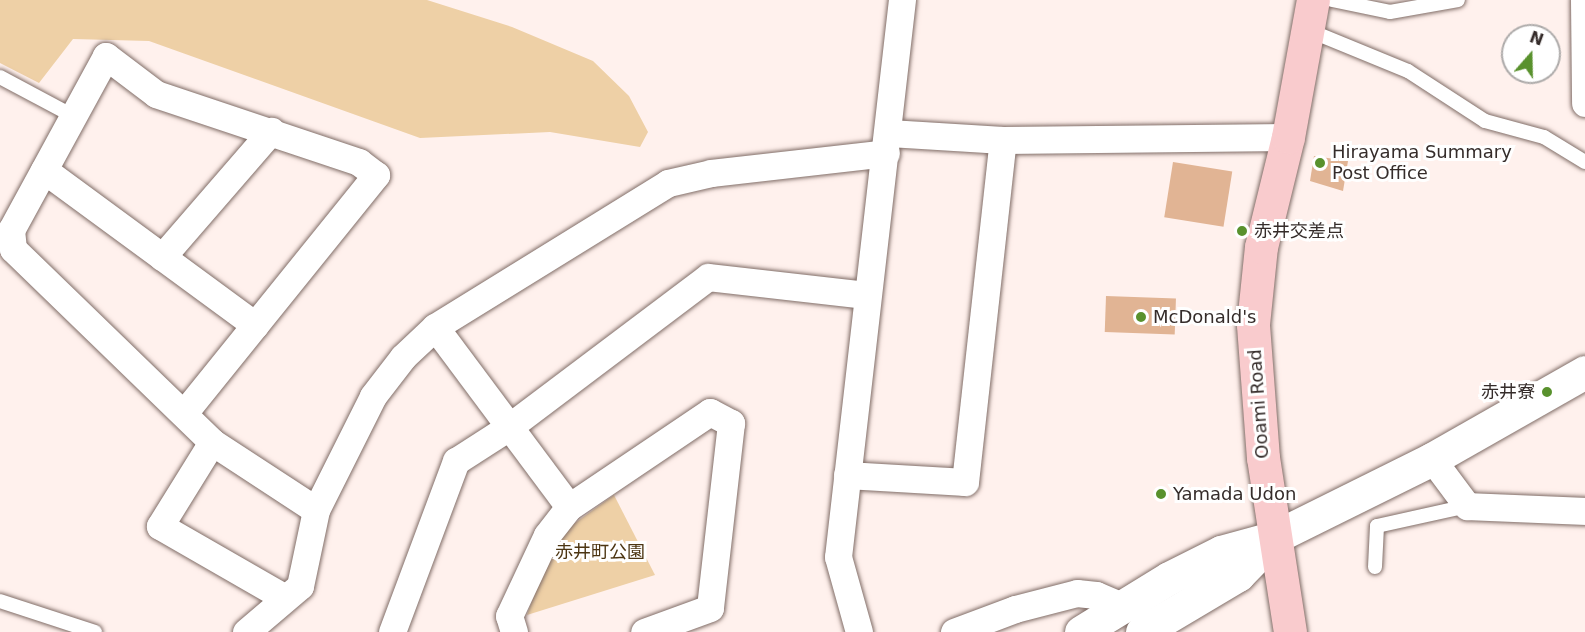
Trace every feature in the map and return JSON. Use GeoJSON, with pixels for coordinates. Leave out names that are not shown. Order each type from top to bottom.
{"type":"FeatureCollection","features":[{"type":"Feature","properties":{"kind":"main road","name":"Ooami Road"},"geometry":{"type":"LineString","coordinates":[[1290,632],[1263,458],[1253,324],[1261,247],[1288,137],[1310,15]]}},
{"type":"Feature","properties":{"kind":"street"},"geometry":{"type":"LineString","coordinates":[[859,632],[838,557],[866,295],[887,143],[902,0]]}},
{"type":"Feature","properties":{"kind":"street"},"geometry":{"type":"LineString","coordinates":[[1584,0],[1585,104]]}},
{"type":"Feature","properties":{"kind":"street"},"geometry":{"type":"LineString","coordinates":[[184,413],[376,175],[359,162],[156,94],[106,56],[11,230],[13,249],[212,442],[316,510]]}},
{"type":"Feature","properties":{"kind":"street"},"geometry":{"type":"LineString","coordinates":[[162,257],[271,131]]}},
{"type":"Feature","properties":{"kind":"street"},"geometry":{"type":"LineString","coordinates":[[246,632],[300,586],[316,510],[374,396],[403,357],[435,327],[668,183],[711,173],[887,143],[1288,137]]}},
{"type":"Feature","properties":{"kind":"street"},"geometry":{"type":"LineString","coordinates":[[847,475],[965,482],[1003,140]]}},
{"type":"Feature","properties":{"kind":"street"},"geometry":{"type":"LineString","coordinates":[[44,170],[255,325]]}},
{"type":"Feature","properties":{"kind":"street"},"geometry":{"type":"LineString","coordinates":[[392,632],[456,460],[509,427],[708,276],[866,295]]}},
{"type":"Feature","properties":{"kind":"street"},"geometry":{"type":"LineString","coordinates":[[435,327],[569,507]]}},
{"type":"Feature","properties":{"kind":"street"},"geometry":{"type":"LineString","coordinates":[[1081,632],[1133,619],[1238,575],[1275,537],[1432,459],[1585,372]]}},
{"type":"Feature","properties":{"kind":"street"},"geometry":{"type":"LineString","coordinates":[[514,632],[509,616],[547,535],[569,507],[710,412],[731,423],[710,608],[644,632]]}},
{"type":"Feature","properties":{"kind":"street"},"geometry":{"type":"LineString","coordinates":[[212,442],[160,526],[285,598]]}},
{"type":"Feature","properties":{"kind":"street"},"geometry":{"type":"LineString","coordinates":[[1432,459],[1467,506],[1585,511]]}},
{"type":"Feature","properties":{"kind":"street"},"geometry":{"type":"LineString","coordinates":[[954,632],[1015,609],[1077,593],[1096,595],[1133,619]]}},
{"type":"Feature","properties":{"kind":"lane"},"geometry":{"type":"LineString","coordinates":[[1332,0],[1390,12],[1458,0]]}},
{"type":"Feature","properties":{"kind":"lane"},"geometry":{"type":"LineString","coordinates":[[1310,15],[1408,71],[1485,121],[1544,137],[1585,162]]}},
{"type":"Feature","properties":{"kind":"lane"},"geometry":{"type":"LineString","coordinates":[[0,77],[73,116]]}},
{"type":"Feature","properties":{"kind":"lane"},"geometry":{"type":"LineString","coordinates":[[1375,567],[1377,526],[1467,506]]}},
{"type":"Feature","properties":{"kind":"lane"},"geometry":{"type":"LineString","coordinates":[[0,601],[95,632]]}},
{"type":"Feature","properties":{"kind":"green space"},"geometry":{"type":"Polygon","coordinates":[[[0,0],[427,0],[512,27],[593,61],[629,96],[648,132],[640,147],[550,132],[420,138],[149,41],[73,39],[39,83],[0,63],[0,0]]]}},
{"type":"Feature","properties":{"kind":"green space","name":"赤井町公園"},"geometry":{"type":"Polygon","coordinates":[[[614,495],[655,575],[527,615],[554,538],[614,495]]]}},
{"type":"Feature","properties":{"kind":"building"},"geometry":{"type":"Polygon","coordinates":[[[1314,156],[1348,161],[1343,191],[1310,181],[1314,156]]]}},
{"type":"Feature","properties":{"kind":"building"},"geometry":{"type":"Polygon","coordinates":[[[1173,162],[1232,171],[1224,227],[1164,217],[1173,162]]]}},
{"type":"Feature","properties":{"kind":"building"},"geometry":{"type":"Polygon","coordinates":[[[1106,296],[1176,298],[1175,334],[1105,332],[1106,296]]]}},
{"type":"Feature","properties":{"kind":"place","name":"Hirayama Summary Post Office"},"geometry":{"type":"Point","coordinates":[1320,163]}},
{"type":"Feature","properties":{"kind":"place","name":"赤井交差点"},"geometry":{"type":"Point","coordinates":[1242,231]}},
{"type":"Feature","properties":{"kind":"place","name":"McDonald's"},"geometry":{"type":"Point","coordinates":[1141,317]}},
{"type":"Feature","properties":{"kind":"place","name":"赤井寮"},"geometry":{"type":"Point","coordinates":[1547,392]}},
{"type":"Feature","properties":{"kind":"place","name":"Yamada Udon"},"geometry":{"type":"Point","coordinates":[1161,494]}}]}
